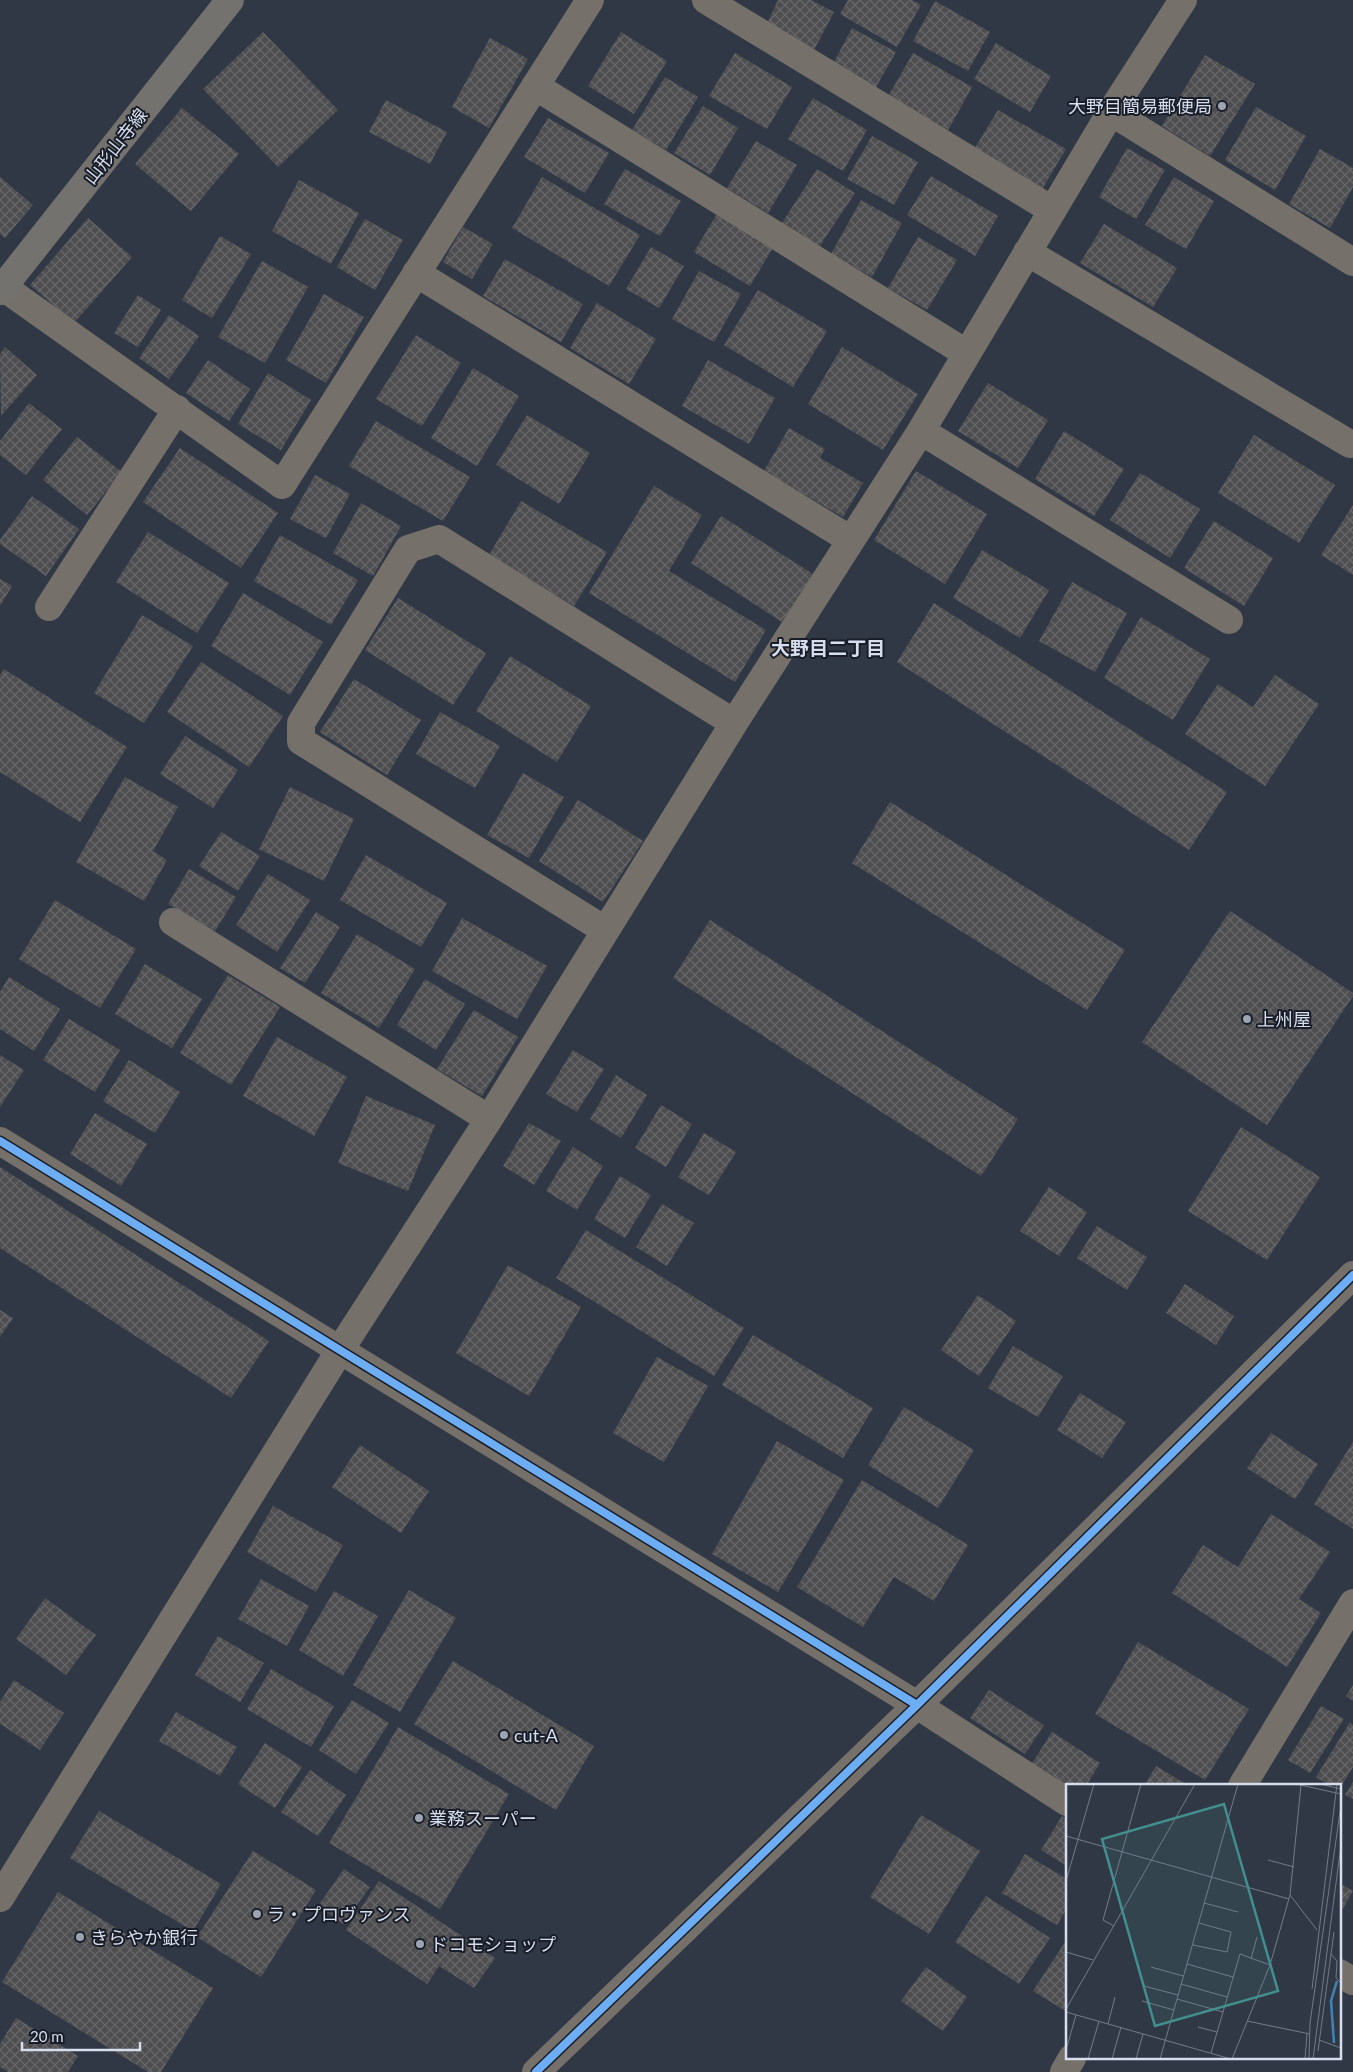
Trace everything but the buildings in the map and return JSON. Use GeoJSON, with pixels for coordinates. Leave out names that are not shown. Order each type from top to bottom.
{"type":"FeatureCollection","features":[{"type":"Feature","properties":{"kind":"main road","name":"山形山寺線"},"geometry":{"type":"LineString","coordinates":[[2,289],[230,0]]}},
{"type":"Feature","properties":{"kind":"street"},"geometry":{"type":"LineString","coordinates":[[2,289],[177,409],[282,485],[590,0]]}},
{"type":"Feature","properties":{"kind":"street"},"geometry":{"type":"LineString","coordinates":[[706,0],[1052,210]]}},
{"type":"Feature","properties":{"kind":"street"},"geometry":{"type":"LineString","coordinates":[[0,1898],[340,1350],[489,1119],[734,723],[921,431],[1111,112],[1183,0]]}},
{"type":"Feature","properties":{"kind":"street"},"geometry":{"type":"LineString","coordinates":[[535,86],[966,353]]}},
{"type":"Feature","properties":{"kind":"street"},"geometry":{"type":"LineString","coordinates":[[1111,112],[1353,262]]}},
{"type":"Feature","properties":{"kind":"street"},"geometry":{"type":"LineString","coordinates":[[1027,252],[1350,444]]}},
{"type":"Feature","properties":{"kind":"street"},"geometry":{"type":"LineString","coordinates":[[416,273],[851,540]]}},
{"type":"Feature","properties":{"kind":"street"},"geometry":{"type":"LineString","coordinates":[[49,607],[177,409]]}},
{"type":"Feature","properties":{"kind":"street"},"geometry":{"type":"LineString","coordinates":[[921,431],[1229,620]]}},
{"type":"Feature","properties":{"kind":"street"},"geometry":{"type":"LineString","coordinates":[[605,930],[301,740],[301,723],[377,598],[408,549],[439,539],[734,723]]}},
{"type":"Feature","properties":{"kind":"street"},"geometry":{"type":"LineString","coordinates":[[173,922],[489,1119]]}},
{"type":"Feature","properties":{"kind":"street"},"geometry":{"type":"LineString","coordinates":[[0,1141],[917,1705],[1066,1801]]}},
{"type":"Feature","properties":{"kind":"street"},"geometry":{"type":"LineString","coordinates":[[536,2072],[917,1705],[1353,1275]]}},
{"type":"Feature","properties":{"kind":"street"},"geometry":{"type":"LineString","coordinates":[[1243,1784],[1353,1603]]}},
{"type":"Feature","properties":{"kind":"street"},"geometry":{"type":"LineString","coordinates":[[1340,1973],[1353,1981]]}},
{"type":"Feature","properties":{"kind":"street"},"geometry":{"type":"LineString","coordinates":[[1064,2072],[1071,2060]]}},
{"type":"Feature","properties":{"kind":"cycle path"},"geometry":{"type":"LineString","coordinates":[[0,1141],[917,1705]]}},
{"type":"Feature","properties":{"kind":"cycle path"},"geometry":{"type":"LineString","coordinates":[[536,2072],[917,1705],[1353,1275]]}},
{"type":"Feature","properties":{"kind":"place","name":"大野目簡易郵便局"},"geometry":{"type":"Point","coordinates":[1222,106]}},
{"type":"Feature","properties":{"kind":"place","name":"上州屋"},"geometry":{"type":"Point","coordinates":[1247,1019]}},
{"type":"Feature","properties":{"kind":"place","name":"cut-A"},"geometry":{"type":"Point","coordinates":[504,1735]}},
{"type":"Feature","properties":{"kind":"place","name":"業務スーパー"},"geometry":{"type":"Point","coordinates":[419,1818]}},
{"type":"Feature","properties":{"kind":"place","name":"ラ・プロヴァンス"},"geometry":{"type":"Point","coordinates":[257,1914]}},
{"type":"Feature","properties":{"kind":"place","name":"きらやか銀行"},"geometry":{"type":"Point","coordinates":[80,1937]}},
{"type":"Feature","properties":{"kind":"place","name":"ドコモショップ"},"geometry":{"type":"Point","coordinates":[420,1944]}},
{"type":"Feature","properties":{"kind":"district","name":"大野目二丁目"},"geometry":{"type":"Point","coordinates":[828,647]}}]}
